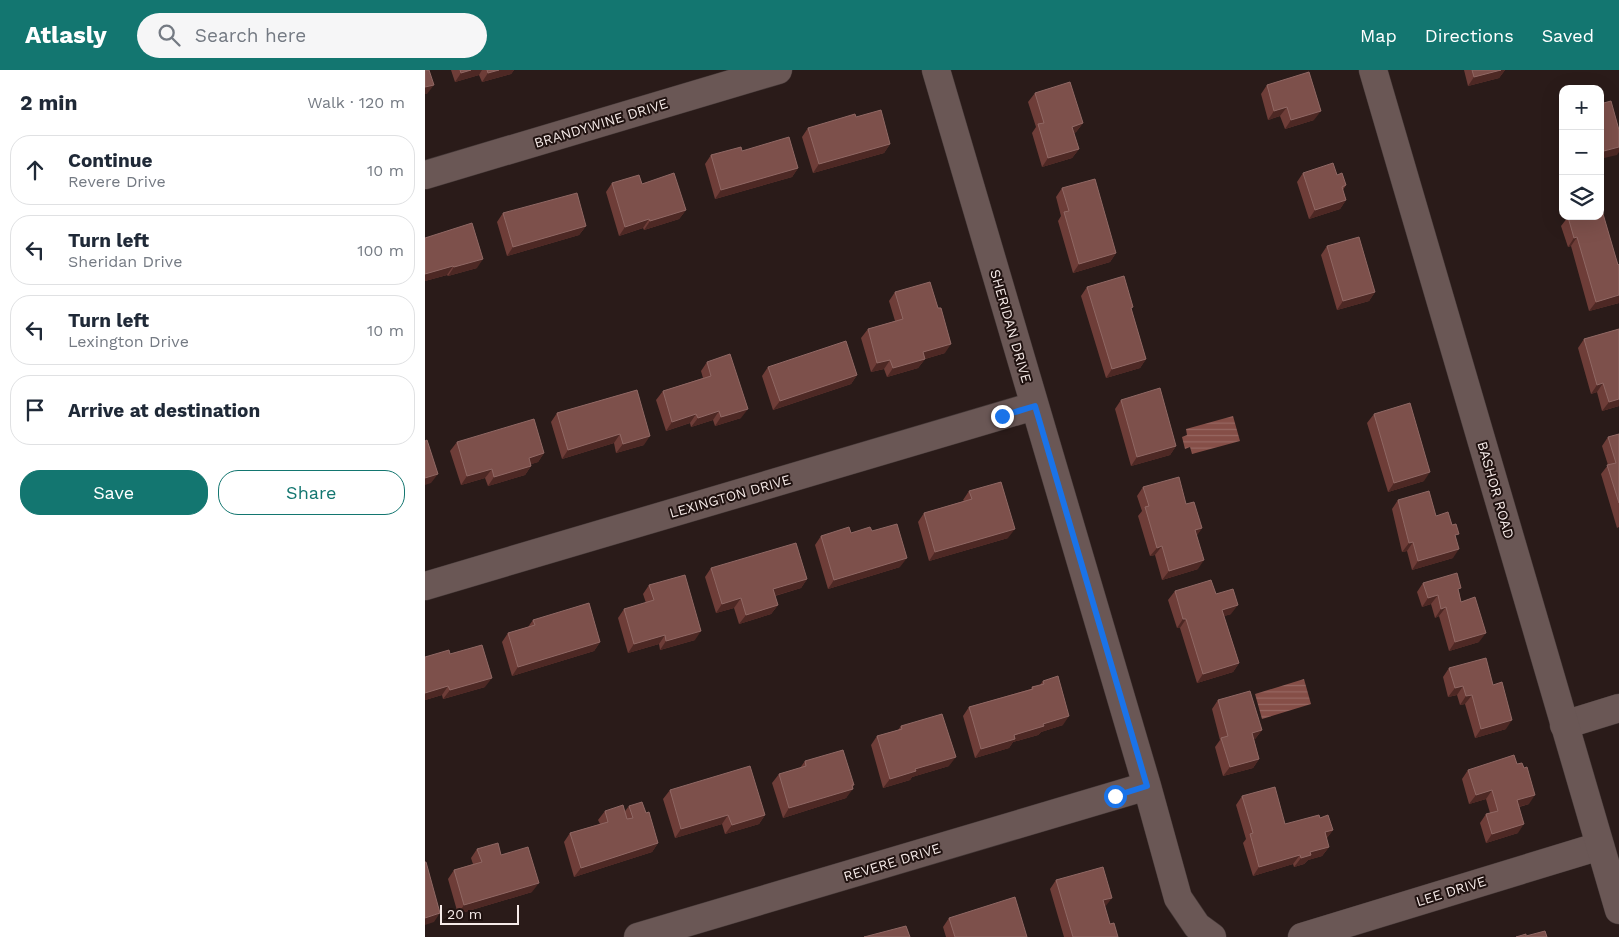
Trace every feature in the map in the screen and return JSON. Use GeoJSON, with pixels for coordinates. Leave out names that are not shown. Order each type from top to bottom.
{"type":"FeatureCollection","features":[{"type":"Feature","properties":{"kind":"street","name":"BRANDYWINE DRIVE"},"geometry":{"type":"LineString","coordinates":[[425,175],[778,70]]}},
{"type":"Feature","properties":{"kind":"street","name":"SHERIDAN DRIVE"},"geometry":{"type":"LineString","coordinates":[[936,70],[1147,786],[1178,898],[1197,926],[1213,937]]}},
{"type":"Feature","properties":{"kind":"street","name":"BASHOR ROAD"},"geometry":{"type":"LineString","coordinates":[[1373,70],[1619,910]]}},
{"type":"Feature","properties":{"kind":"street","name":"LEXINGTON DRIVE"},"geometry":{"type":"LineString","coordinates":[[425,586],[1035,406]]}},
{"type":"Feature","properties":{"kind":"street"},"geometry":{"type":"LineString","coordinates":[[1564,724],[1619,708]]}},
{"type":"Feature","properties":{"kind":"street","name":"REVERE DRIVE"},"geometry":{"type":"LineString","coordinates":[[638,937],[1147,786]]}},
{"type":"Feature","properties":{"kind":"street","name":"LEE DRIVE"},"geometry":{"type":"LineString","coordinates":[[1302,937],[1600,846]]}},
{"type":"Feature","properties":{"kind":"shaded area"},"geometry":{"type":"Polygon","coordinates":[[[1233,416],[1240,441],[1192,454],[1190,447],[1185,449],[1182,437],[1187,435],[1186,429],[1233,416]]]}},
{"type":"Feature","properties":{"kind":"shaded area"},"geometry":{"type":"Polygon","coordinates":[[[1304,679],[1311,704],[1262,719],[1255,694],[1304,679]]]}},
{"type":"Feature","properties":{"kind":"building"},"geometry":{"type":"Polygon","coordinates":[[[425,70],[429,70],[434,85],[425,87],[425,70]]]}},
{"type":"Feature","properties":{"kind":"building"},"geometry":{"type":"Polygon","coordinates":[[[460,70],[471,70],[461,73],[460,70]]]}},
{"type":"Feature","properties":{"kind":"building"},"geometry":{"type":"Polygon","coordinates":[[[487,70],[499,70],[488,73],[487,70]]]}},
{"type":"Feature","properties":{"kind":"building"},"geometry":{"type":"Polygon","coordinates":[[[1472,70],[1501,70],[1474,77],[1472,70]]]}},
{"type":"Feature","properties":{"kind":"building"},"geometry":{"type":"Polygon","coordinates":[[[1309,72],[1321,111],[1291,120],[1287,107],[1274,111],[1267,85],[1309,72]]]}},
{"type":"Feature","properties":{"kind":"building"},"geometry":{"type":"Polygon","coordinates":[[[1070,82],[1083,123],[1072,127],[1079,149],[1048,158],[1038,124],[1044,123],[1035,93],[1070,82]]]}},
{"type":"Feature","properties":{"kind":"building"},"geometry":{"type":"Polygon","coordinates":[[[1611,101],[1619,130],[1619,147],[1604,151],[1604,130],[1604,103],[1611,101]]]}},
{"type":"Feature","properties":{"kind":"building"},"geometry":{"type":"Polygon","coordinates":[[[881,110],[890,144],[819,164],[808,128],[855,114],[856,117],[881,110]]]}},
{"type":"Feature","properties":{"kind":"building"},"geometry":{"type":"Polygon","coordinates":[[[789,137],[798,168],[721,190],[711,155],[741,147],[742,151],[789,137]]]}},
{"type":"Feature","properties":{"kind":"building"},"geometry":{"type":"Polygon","coordinates":[[[1333,163],[1337,175],[1342,173],[1346,185],[1342,187],[1346,200],[1315,210],[1303,173],[1333,163]]]}},
{"type":"Feature","properties":{"kind":"building"},"geometry":{"type":"Polygon","coordinates":[[[674,173],[686,210],[625,227],[612,183],[639,175],[642,184],[674,173]]]}},
{"type":"Feature","properties":{"kind":"building"},"geometry":{"type":"Polygon","coordinates":[[[1095,179],[1116,253],[1079,264],[1064,212],[1069,211],[1062,188],[1095,179]]]}},
{"type":"Feature","properties":{"kind":"building"},"geometry":{"type":"Polygon","coordinates":[[[577,193],[586,226],[513,247],[503,213],[577,193]]]}},
{"type":"Feature","properties":{"kind":"building"},"geometry":{"type":"Polygon","coordinates":[[[1604,217],[1619,264],[1619,295],[1596,302],[1577,237],[1574,238],[1569,220],[1604,220],[1604,217]]]}},
{"type":"Feature","properties":{"kind":"building"},"geometry":{"type":"Polygon","coordinates":[[[472,223],[483,259],[425,274],[425,238],[472,223]]]}},
{"type":"Feature","properties":{"kind":"building"},"geometry":{"type":"Polygon","coordinates":[[[1359,237],[1375,292],[1343,301],[1327,246],[1359,237]]]}},
{"type":"Feature","properties":{"kind":"building"},"geometry":{"type":"Polygon","coordinates":[[[1124,276],[1146,359],[1112,369],[1087,287],[1124,276]]]}},
{"type":"Feature","properties":{"kind":"building"},"geometry":{"type":"Polygon","coordinates":[[[930,282],[938,308],[941,308],[951,344],[923,352],[925,359],[893,368],[890,360],[877,363],[868,329],[903,319],[895,292],[930,282]]]}},
{"type":"Feature","properties":{"kind":"building"},"geometry":{"type":"Polygon","coordinates":[[[1619,329],[1619,399],[1609,402],[1603,383],[1597,385],[1584,339],[1619,329]]]}},
{"type":"Feature","properties":{"kind":"building"},"geometry":{"type":"Polygon","coordinates":[[[846,341],[857,375],[780,401],[768,367],[846,341]]]}},
{"type":"Feature","properties":{"kind":"building"},"geometry":{"type":"Polygon","coordinates":[[[730,354],[748,409],[721,417],[719,411],[698,418],[696,414],[672,422],[663,391],[711,376],[707,362],[730,354]]]}},
{"type":"Feature","properties":{"kind":"building"},"geometry":{"type":"Polygon","coordinates":[[[1160,388],[1176,446],[1137,457],[1121,400],[1160,388]]]}},
{"type":"Feature","properties":{"kind":"building"},"geometry":{"type":"Polygon","coordinates":[[[637,390],[650,436],[623,444],[620,434],[568,450],[557,413],[637,390]]]}},
{"type":"Feature","properties":{"kind":"building"},"geometry":{"type":"Polygon","coordinates":[[[1410,403],[1430,472],[1394,483],[1374,414],[1410,403]]]}},
{"type":"Feature","properties":{"kind":"building"},"geometry":{"type":"Polygon","coordinates":[[[534,419],[544,453],[529,458],[531,466],[494,477],[492,469],[467,476],[457,442],[534,419]]]}},
{"type":"Feature","properties":{"kind":"building"},"geometry":{"type":"Polygon","coordinates":[[[1619,434],[1619,503],[1607,465],[1616,463],[1608,437],[1619,434]]]}},
{"type":"Feature","properties":{"kind":"building"},"geometry":{"type":"Polygon","coordinates":[[[427,440],[438,474],[425,478],[425,441],[427,440]]]}},
{"type":"Feature","properties":{"kind":"building"},"geometry":{"type":"Polygon","coordinates":[[[1179,477],[1186,504],[1194,502],[1202,528],[1195,530],[1204,560],[1169,571],[1162,546],[1157,548],[1145,507],[1149,506],[1143,487],[1179,477]]]}},
{"type":"Feature","properties":{"kind":"building"},"geometry":{"type":"Polygon","coordinates":[[[1001,482],[1015,529],[935,552],[924,513],[972,499],[969,491],[1001,482]]]}},
{"type":"Feature","properties":{"kind":"building"},"geometry":{"type":"Polygon","coordinates":[[[1429,491],[1436,516],[1448,512],[1452,525],[1456,524],[1459,534],[1455,535],[1459,549],[1418,561],[1413,542],[1409,543],[1398,500],[1429,491]]]}},
{"type":"Feature","properties":{"kind":"building"},"geometry":{"type":"Polygon","coordinates":[[[897,524],[907,558],[834,580],[821,536],[849,527],[851,533],[870,527],[872,531],[897,524]]]}},
{"type":"Feature","properties":{"kind":"building"},"geometry":{"type":"Polygon","coordinates":[[[796,543],[807,579],[773,589],[778,605],[746,615],[741,598],[722,604],[711,568],[796,543]]]}},
{"type":"Feature","properties":{"kind":"building"},"geometry":{"type":"Polygon","coordinates":[[[1457,573],[1461,588],[1458,589],[1461,602],[1475,597],[1486,633],[1455,642],[1446,607],[1441,609],[1438,595],[1428,598],[1423,583],[1457,573]]]}},
{"type":"Feature","properties":{"kind":"building"},"geometry":{"type":"Polygon","coordinates":[[[685,575],[701,631],[666,641],[665,635],[634,644],[624,609],[654,600],[649,585],[685,575]]]}},
{"type":"Feature","properties":{"kind":"building"},"geometry":{"type":"Polygon","coordinates":[[[1211,580],[1216,594],[1233,589],[1238,605],[1222,610],[1239,663],[1203,674],[1175,591],[1211,580]]]}},
{"type":"Feature","properties":{"kind":"building"},"geometry":{"type":"Polygon","coordinates":[[[589,603],[600,642],[518,667],[508,633],[535,625],[533,620],[589,603]]]}},
{"type":"Feature","properties":{"kind":"building"},"geometry":{"type":"Polygon","coordinates":[[[482,645],[492,678],[450,690],[448,686],[425,693],[425,657],[449,650],[450,654],[482,645]]]}},
{"type":"Feature","properties":{"kind":"building"},"geometry":{"type":"Polygon","coordinates":[[[1486,658],[1493,685],[1502,682],[1512,720],[1481,729],[1472,695],[1466,696],[1463,686],[1455,688],[1449,668],[1486,658]]]}},
{"type":"Feature","properties":{"kind":"building"},"geometry":{"type":"Polygon","coordinates":[[[1058,676],[1069,716],[1014,735],[1015,739],[981,749],[969,707],[1033,689],[1032,687],[1044,684],[1043,681],[1058,676]]]}},
{"type":"Feature","properties":{"kind":"building"},"geometry":{"type":"Polygon","coordinates":[[[1250,691],[1262,730],[1252,733],[1259,759],[1230,767],[1221,738],[1228,736],[1218,700],[1250,691]]]}},
{"type":"Feature","properties":{"kind":"building"},"geometry":{"type":"Polygon","coordinates":[[[942,714],[956,757],[915,769],[916,771],[890,779],[877,736],[902,729],[901,726],[942,714]]]}},
{"type":"Feature","properties":{"kind":"building"},"geometry":{"type":"Polygon","coordinates":[[[843,750],[854,785],[852,785],[853,789],[789,808],[779,774],[806,766],[805,761],[843,750]]]}},
{"type":"Feature","properties":{"kind":"building"},"geometry":{"type":"Polygon","coordinates":[[[1514,755],[1517,764],[1522,763],[1524,768],[1527,767],[1535,795],[1517,800],[1524,824],[1492,834],[1486,814],[1498,811],[1492,790],[1476,795],[1468,770],[1514,755]]]}},
{"type":"Feature","properties":{"kind":"building"},"geometry":{"type":"Polygon","coordinates":[[[750,766],[765,815],[732,825],[728,815],[681,829],[670,790],[750,766]]]}},
{"type":"Feature","properties":{"kind":"building"},"geometry":{"type":"Polygon","coordinates":[[[1275,787],[1285,824],[1319,815],[1320,818],[1328,815],[1333,830],[1325,832],[1329,847],[1310,852],[1311,855],[1301,858],[1300,855],[1259,867],[1250,834],[1253,833],[1242,796],[1275,787]]]}},
{"type":"Feature","properties":{"kind":"building"},"geometry":{"type":"Polygon","coordinates":[[[642,802],[646,813],[649,812],[658,843],[581,868],[570,833],[608,822],[605,811],[623,805],[627,819],[633,818],[629,806],[642,802]]]}},
{"type":"Feature","properties":{"kind":"building"},"geometry":{"type":"Polygon","coordinates":[[[498,843],[501,855],[528,847],[539,883],[464,905],[454,870],[482,862],[477,849],[498,843]]]}},
{"type":"Feature","properties":{"kind":"building"},"geometry":{"type":"Polygon","coordinates":[[[425,862],[440,913],[425,918],[425,862]]]}},
{"type":"Feature","properties":{"kind":"building"},"geometry":{"type":"Polygon","coordinates":[[[1103,867],[1112,898],[1103,900],[1110,924],[1114,923],[1118,937],[1073,937],[1056,880],[1103,867]]]}},
{"type":"Feature","properties":{"kind":"building"},"geometry":{"type":"Polygon","coordinates":[[[1015,897],[1027,937],[955,937],[949,918],[1015,897]]]}},
{"type":"Feature","properties":{"kind":"building"},"geometry":{"type":"Polygon","coordinates":[[[906,926],[910,937],[864,937],[906,926]]]}},
{"type":"Feature","properties":{"kind":"building"},"geometry":{"type":"Polygon","coordinates":[[[1545,931],[1547,937],[1516,937],[1526,934],[1526,936],[1545,931]]]}},
{"type":"Feature","properties":{"kind":"route"},"geometry":{"type":"LineString","coordinates":[[1002,416],[1035,406],[1147,786],[1115,796]]}}]}
